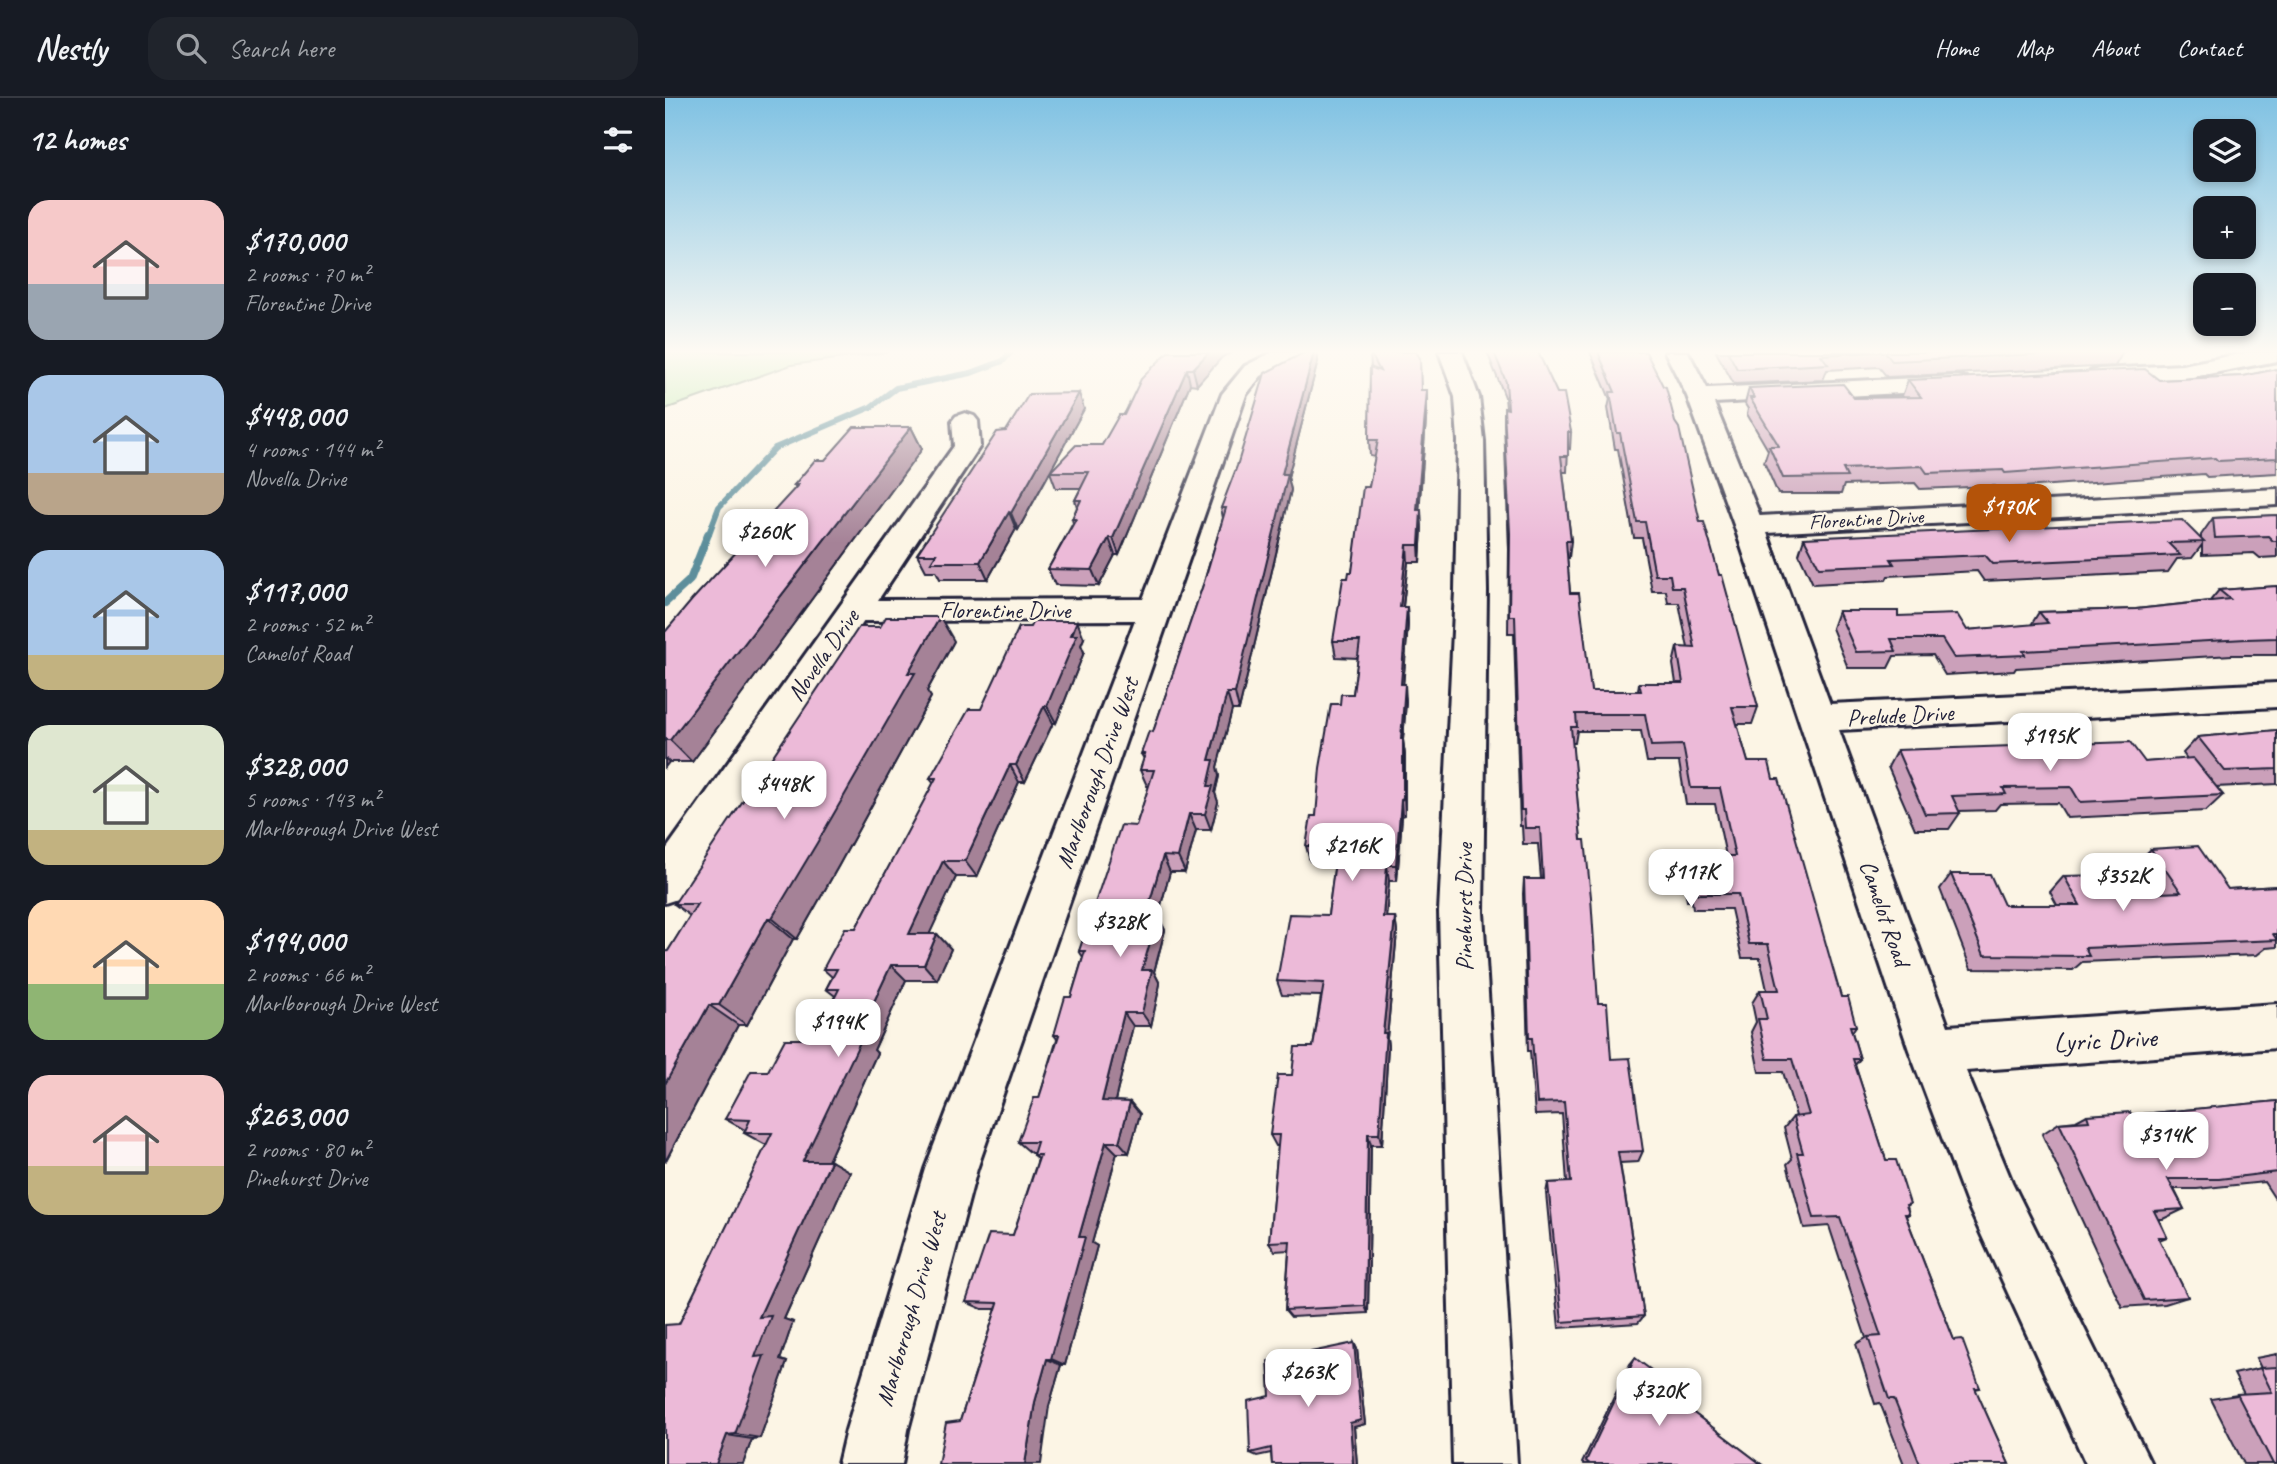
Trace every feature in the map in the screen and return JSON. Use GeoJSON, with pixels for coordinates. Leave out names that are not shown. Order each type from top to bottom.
{"type":"FeatureCollection","features":[{"type":"Feature","properties":{"kind":"street","name":"Marlborough Drive West"},"geometry":{"type":"LineString","coordinates":[[870,1464],[877,1430],[951,1169],[1226,416]]}},
{"type":"Feature","properties":{"kind":"street","name":"Pinehurst Drive"},"geometry":{"type":"LineString","coordinates":[[1469,416],[1471,591],[1461,912],[1485,1464]]}},
{"type":"Feature","properties":{"kind":"street","name":"Camelot Road"},"geometry":{"type":"LineString","coordinates":[[1707,416],[1749,525],[1933,1050],[1993,1201],[2119,1464]]}},
{"type":"Feature","properties":{"kind":"street","name":"Novella Drive"},"geometry":{"type":"LineString","coordinates":[[665,885],[967,446],[965,421]]}},
{"type":"Feature","properties":{"kind":"street","name":"Florentine Drive"},"geometry":{"type":"LineString","coordinates":[[1749,525],[2277,497]]}},
{"type":"Feature","properties":{"kind":"street","name":"Florentine Drive"},"geometry":{"type":"LineString","coordinates":[[853,611],[1157,609]]}},
{"type":"Feature","properties":{"kind":"street","name":"Prelude Drive"},"geometry":{"type":"LineString","coordinates":[[1816,718],[2277,695]]}},
{"type":"Feature","properties":{"kind":"street","name":"Lyric Drive"},"geometry":{"type":"LineString","coordinates":[[1933,1050],[2277,1026]]}},
{"type":"Feature","properties":{"kind":"building"},"geometry":{"type":"Polygon","coordinates":[[[1015,416],[1066,416],[980,562],[931,562],[936,554],[917,554],[997,432],[1006,431],[1015,416]]]}},
{"type":"Feature","properties":{"kind":"building"},"geometry":{"type":"Polygon","coordinates":[[[1119,416],[1167,416],[1113,538],[1109,538],[1092,570],[1048,569],[1076,519],[1072,519],[1081,500],[1075,500],[1089,472],[1050,472],[1076,445],[1102,445],[1119,416]]]}},
{"type":"Feature","properties":{"kind":"building"},"geometry":{"type":"Polygon","coordinates":[[[1252,416],[1297,416],[1282,474],[1288,474],[1235,693],[1227,693],[1209,760],[1214,760],[1208,786],[1213,786],[1205,814],[1189,814],[1178,857],[1163,856],[1146,915],[1158,915],[1142,970],[1152,970],[1142,1013],[1124,1013],[1102,1101],[1130,1102],[1119,1142],[1106,1142],[1079,1237],[1085,1237],[1051,1359],[1047,1359],[1035,1402],[1025,1464],[938,1464],[946,1423],[960,1421],[998,1303],[966,1302],[989,1234],[1013,1235],[1040,1155],[1033,1155],[1037,1142],[1018,1142],[1034,1098],[1039,1098],[1059,1035],[1054,1035],[1065,997],[1071,997],[1085,951],[1079,951],[1121,825],[1136,826],[1154,770],[1140,770],[1145,754],[1141,754],[1149,731],[1153,732],[1204,582],[1226,508],[1221,508],[1252,416]]]}},
{"type":"Feature","properties":{"kind":"building"},"geometry":{"type":"Polygon","coordinates":[[[1369,416],[1425,416],[1417,510],[1421,510],[1419,545],[1407,545],[1400,607],[1407,607],[1401,684],[1405,684],[1401,739],[1403,799],[1396,865],[1387,865],[1383,917],[1395,917],[1383,1033],[1386,1033],[1379,1134],[1368,1134],[1365,1306],[1285,1310],[1290,1241],[1269,1242],[1279,1135],[1270,1135],[1278,1075],[1292,1075],[1295,1047],[1313,1047],[1324,983],[1277,981],[1289,914],[1328,915],[1337,846],[1306,846],[1311,816],[1316,816],[1320,768],[1331,704],[1340,704],[1341,694],[1353,694],[1360,641],[1333,641],[1343,578],[1348,578],[1349,572],[1352,572],[1363,487],[1369,487],[1378,440],[1369,440],[1369,416]]]}},
{"type":"Feature","properties":{"kind":"building"},"geometry":{"type":"Polygon","coordinates":[[[1504,416],[1568,416],[1571,432],[1568,432],[1568,456],[1561,456],[1571,541],[1566,541],[1570,593],[1579,593],[1591,691],[1641,691],[1639,683],[1683,683],[1677,647],[1695,648],[1683,587],[1672,587],[1670,575],[1655,575],[1645,522],[1637,522],[1620,433],[1617,433],[1614,416],[1673,416],[1679,428],[1700,522],[1704,522],[1719,575],[1722,575],[1758,707],[1732,707],[1748,762],[1769,762],[1773,779],[1779,779],[1841,997],[1848,997],[1856,1026],[1850,1026],[1860,1059],[1853,1059],[1886,1160],[1896,1160],[1910,1204],[1906,1205],[1909,1214],[1905,1214],[1954,1340],[1962,1339],[1980,1388],[1975,1388],[2009,1464],[1920,1464],[1894,1399],[1889,1399],[1868,1337],[1881,1336],[1840,1217],[1814,1218],[1797,1153],[1803,1153],[1793,1117],[1809,1115],[1792,1059],[1767,1059],[1758,1019],[1767,1019],[1760,990],[1779,990],[1768,944],[1749,944],[1738,894],[1698,894],[1697,886],[1692,886],[1687,856],[1735,856],[1720,788],[1691,788],[1683,745],[1651,746],[1645,714],[1576,714],[1577,727],[1571,727],[1581,840],[1585,840],[1591,897],[1598,1003],[1607,1003],[1611,1059],[1630,1058],[1643,1151],[1618,1152],[1644,1316],[1562,1322],[1548,1183],[1571,1182],[1564,1102],[1537,1103],[1532,1038],[1529,1038],[1524,879],[1543,879],[1540,828],[1525,828],[1524,810],[1521,810],[1515,616],[1509,616],[1510,533],[1504,416]]]}},
{"type":"Feature","properties":{"kind":"building"},"geometry":{"type":"Polygon","coordinates":[[[1761,416],[2277,416],[2277,458],[2218,461],[2215,458],[2005,473],[2003,470],[1927,473],[1922,466],[1843,469],[1847,477],[1783,478],[1769,446],[1779,446],[1761,416]]]}},
{"type":"Feature","properties":{"kind":"building"},"geometry":{"type":"Polygon","coordinates":[[[854,427],[911,427],[670,740],[665,740],[665,632],[798,485],[794,485],[815,460],[825,460],[854,427]]]}},
{"type":"Feature","properties":{"kind":"building"},"geometry":{"type":"Polygon","coordinates":[[[2277,515],[2277,541],[2268,536],[2215,538],[2213,518],[2277,515]]]}},
{"type":"Feature","properties":{"kind":"building"},"geometry":{"type":"Polygon","coordinates":[[[2182,520],[2204,542],[2168,543],[2180,555],[1993,564],[1985,555],[1891,559],[1894,564],[1819,567],[1804,538],[2182,520]]]}},
{"type":"Feature","properties":{"kind":"building"},"geometry":{"type":"Polygon","coordinates":[[[2277,586],[2277,638],[2023,651],[2025,655],[1954,658],[1942,639],[1891,639],[1896,651],[1856,652],[1838,611],[1898,611],[1898,616],[1957,614],[1967,630],[2048,623],[2039,612],[2136,609],[2230,599],[2219,590],[2277,586]]]}},
{"type":"Feature","properties":{"kind":"building"},"geometry":{"type":"Polygon","coordinates":[[[886,617],[940,617],[908,673],[915,673],[817,843],[772,918],[768,918],[719,1005],[709,1005],[665,1084],[665,952],[697,904],[674,904],[859,627],[880,627],[886,617]]]}},
{"type":"Feature","properties":{"kind":"building"},"geometry":{"type":"Polygon","coordinates":[[[1033,621],[1077,621],[1071,635],[1077,635],[1047,706],[1044,706],[1016,765],[1010,765],[965,861],[943,861],[909,934],[937,934],[924,965],[891,965],[856,1040],[861,1040],[803,1161],[831,1161],[759,1317],[771,1316],[755,1357],[764,1356],[735,1434],[727,1435],[716,1464],[665,1464],[665,1325],[679,1324],[772,1133],[744,1133],[750,1120],[725,1119],[751,1071],[768,1071],[785,1039],[814,1039],[839,989],[826,989],[837,969],[823,969],[845,928],[856,928],[936,778],[930,778],[969,709],[981,709],[1019,627],[1030,627],[1033,621]]]}},
{"type":"Feature","properties":{"kind":"building"},"geometry":{"type":"Polygon","coordinates":[[[2277,730],[2277,769],[2225,771],[2198,737],[2277,730]]]}},
{"type":"Feature","properties":{"kind":"building"},"geometry":{"type":"Polygon","coordinates":[[[2130,742],[2145,762],[2193,758],[2223,795],[2080,802],[2071,787],[2003,788],[2006,794],[1952,796],[1960,813],[1925,814],[1897,750],[2130,742]]]}},
{"type":"Feature","properties":{"kind":"building"},"geometry":{"type":"Polygon","coordinates":[[[2198,846],[2228,889],[2277,886],[2277,934],[2273,934],[2277,940],[2085,948],[2089,956],[1984,955],[1951,874],[1990,874],[2004,905],[2080,905],[2064,876],[2104,875],[2116,895],[2181,892],[2151,849],[2198,846]]]}},
{"type":"Feature","properties":{"kind":"building"},"geometry":{"type":"Polygon","coordinates":[[[2277,1101],[2277,1172],[2219,1179],[2168,1179],[2184,1209],[2154,1211],[2167,1237],[2158,1237],[2188,1297],[2144,1300],[2059,1123],[2089,1121],[2087,1115],[2130,1112],[2132,1115],[2277,1101]]]}},
{"type":"Feature","properties":{"kind":"building"},"geometry":{"type":"Polygon","coordinates":[[[1354,1343],[1361,1420],[1350,1423],[1353,1464],[1272,1464],[1271,1448],[1250,1453],[1248,1401],[1270,1396],[1268,1361],[1354,1343]]]}},
{"type":"Feature","properties":{"kind":"building"},"geometry":{"type":"Polygon","coordinates":[[[1635,1358],[1682,1393],[1679,1402],[1761,1464],[1590,1464],[1586,1461],[1635,1358]]]}},
{"type":"Feature","properties":{"kind":"building"},"geometry":{"type":"Polygon","coordinates":[[[2277,1367],[2277,1464],[2273,1464],[2237,1394],[2272,1392],[2260,1368],[2277,1367]]]}},
{"type":"Feature","properties":{"kind":"waterway"},"geometry":{"type":"LineString","coordinates":[[708,536],[719,507],[775,448],[851,416]]}},
{"type":"Feature","properties":{"kind":"waterway"},"geometry":{"type":"LineString","coordinates":[[665,603],[690,580],[708,534]]}}]}
